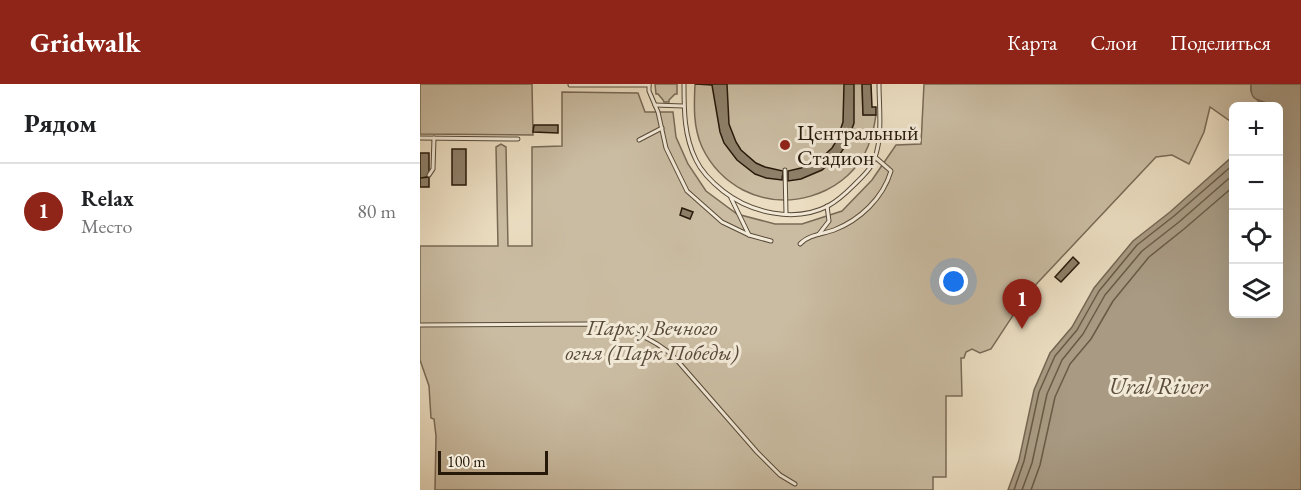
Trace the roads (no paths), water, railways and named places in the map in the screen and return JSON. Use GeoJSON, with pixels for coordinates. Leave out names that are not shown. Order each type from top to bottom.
{"type":"FeatureCollection","features":[{"type":"Feature","properties":{"kind":"lane"},"geometry":{"type":"LineString","coordinates":[[684,84],[684,123],[687,140],[697,162],[712,182],[751,208],[786,214],[810,212],[827,206],[858,182],[871,165],[879,144],[879,84]]}},
{"type":"Feature","properties":{"kind":"lane"},"geometry":{"type":"LineString","coordinates":[[570,85],[649,85],[666,148],[687,191],[722,222],[749,235],[771,241]]}},
{"type":"Feature","properties":{"kind":"lane"},"geometry":{"type":"LineString","coordinates":[[655,105],[684,106]]}},
{"type":"Feature","properties":{"kind":"lane"},"geometry":{"type":"LineString","coordinates":[[639,140],[662,128]]}},
{"type":"Feature","properties":{"kind":"lane"},"geometry":{"type":"LineString","coordinates":[[420,138],[518,139]]}},
{"type":"Feature","properties":{"kind":"lane"},"geometry":{"type":"LineString","coordinates":[[429,175],[433,169],[434,138]]}},
{"type":"Feature","properties":{"kind":"lane"},"geometry":{"type":"LineString","coordinates":[[800,244],[804,240],[851,222],[880,194],[891,171],[875,157]]}},
{"type":"Feature","properties":{"kind":"lane"},"geometry":{"type":"LineString","coordinates":[[785,170],[786,214]]}},
{"type":"Feature","properties":{"kind":"lane"},"geometry":{"type":"LineString","coordinates":[[730,196],[749,235]]}},
{"type":"Feature","properties":{"kind":"lane"},"geometry":{"type":"LineString","coordinates":[[818,236],[829,221],[827,206]]}},
{"type":"Feature","properties":{"kind":"lane"},"geometry":{"type":"LineString","coordinates":[[420,325],[589,324],[625,328],[644,336],[669,352],[757,452],[780,475],[795,484]]}},
{"type":"Feature","properties":{"kind":"water","name":"Ural River"},"geometry":{"type":"Polygon","coordinates":[[[1251,84],[1301,84],[1301,490],[1008,490],[1019,460],[1034,390],[1050,353],[1072,327],[1094,288],[1133,241],[1170,212],[1229,160],[1229,318],[1283,318],[1283,102],[1264,102],[1254,98],[1251,84]]]}},
{"type":"Feature","properties":{"kind":"place","name":"Центральный Стадион"},"geometry":{"type":"Point","coordinates":[785,145]}},
{"type":"Feature","properties":{"kind":"place","name":"Relax"},"geometry":{"type":"Point","coordinates":[1022,329]}},
{"type":"Feature","properties":{"kind":"park label","name":"Парк у Вечного огня (Парк Победы)"},"geometry":{"type":"Point","coordinates":[652,340]}}]}
